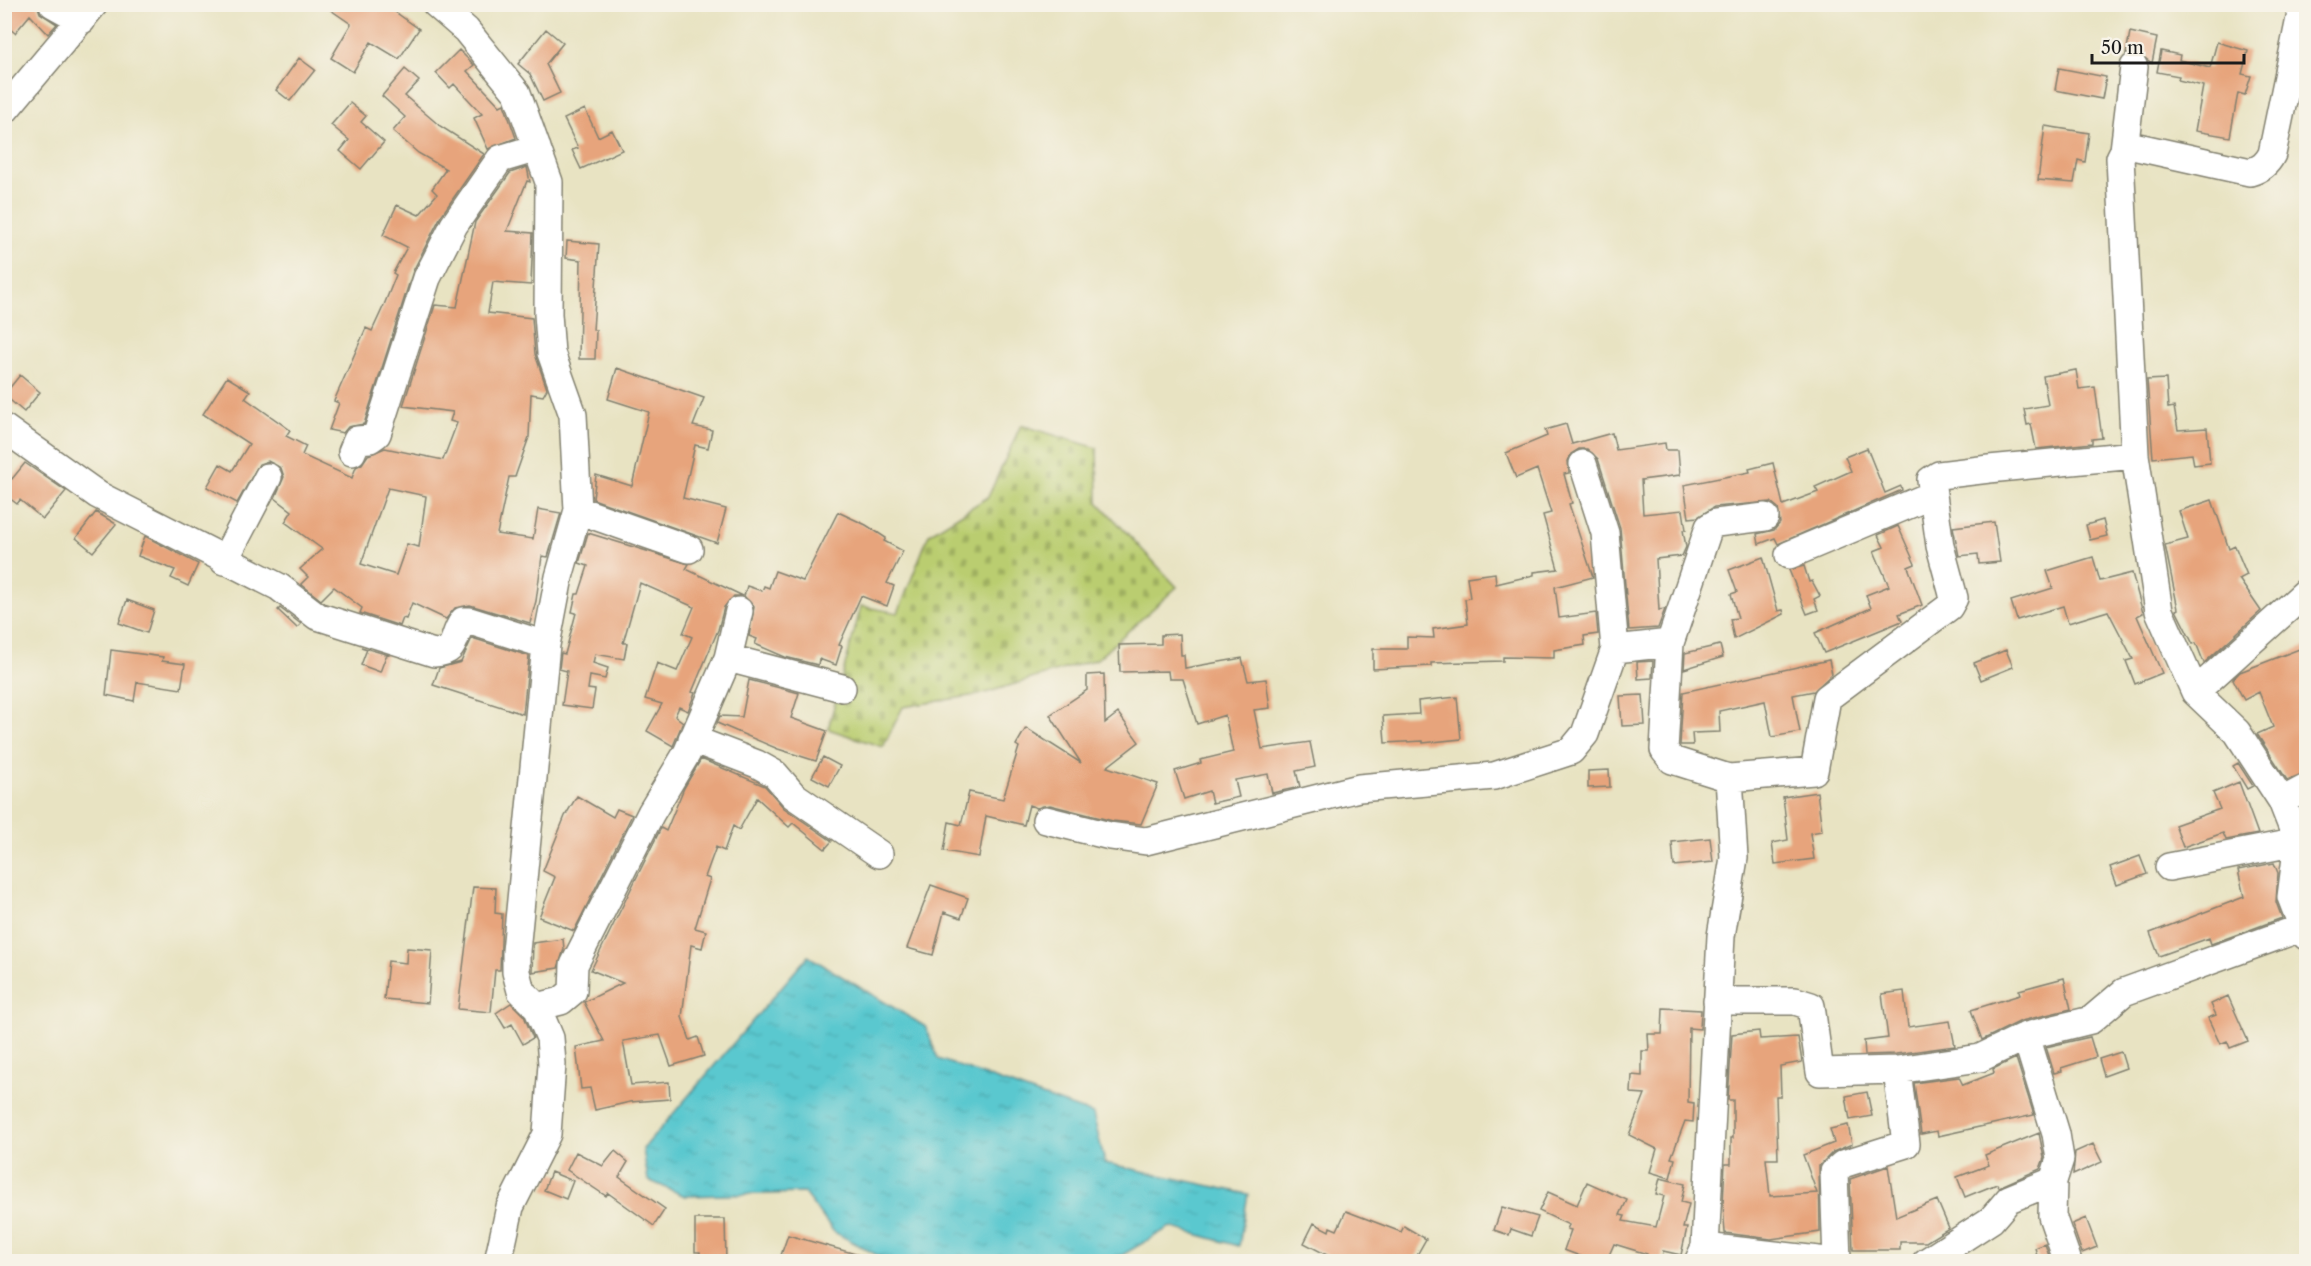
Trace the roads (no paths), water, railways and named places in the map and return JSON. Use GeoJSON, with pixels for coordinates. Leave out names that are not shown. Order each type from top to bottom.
{"type":"FeatureCollection","features":[{"type":"Feature","properties":{"kind":"street"},"geometry":{"type":"LineString","coordinates":[[4,111],[88,12],[53,4]]}},
{"type":"Feature","properties":{"kind":"street"},"geometry":{"type":"LineString","coordinates":[[436,4],[466,30],[517,93],[549,182],[550,353],[573,415],[578,510],[559,578],[546,645],[516,951],[516,972],[521,991],[537,1007],[550,1038],[547,1134],[510,1206],[498,1262]]}},
{"type":"Feature","properties":{"kind":"street"},"geometry":{"type":"LineString","coordinates":[[2124,150],[2133,146],[2250,172],[2259,169],[2272,154],[2303,4]]}},
{"type":"Feature","properties":{"kind":"street"},"geometry":{"type":"LineString","coordinates":[[1717,1001],[1795,1001],[1810,1006],[1820,1072],[1897,1070],[1980,1058],[2026,1036],[2091,1020],[2124,992],[2306,930],[2291,897],[2298,842],[2282,801],[2237,732],[2195,692],[2159,611],[2135,455],[2120,158],[2124,150],[2134,67]]}},
{"type":"Feature","properties":{"kind":"street"},"geometry":{"type":"LineString","coordinates":[[352,452],[357,440],[370,439],[377,434],[427,278],[454,225],[500,159],[537,148]]}},
{"type":"Feature","properties":{"kind":"street"},"geometry":{"type":"LineString","coordinates":[[4,428],[98,495],[279,587],[317,616],[434,653],[445,653],[452,647],[463,621],[470,621],[546,645]]}},
{"type":"Feature","properties":{"kind":"street"},"geometry":{"type":"LineString","coordinates":[[1765,516],[1716,523],[1709,527],[1670,643],[1664,750],[1672,760],[1729,778],[1814,771],[1827,698],[1948,607],[1954,598],[1940,546],[1931,480],[1939,475],[2135,455]]}},
{"type":"Feature","properties":{"kind":"street"},"geometry":{"type":"LineString","coordinates":[[1046,820],[1110,836],[1146,841],[1359,788],[1494,776],[1571,751],[1585,734],[1615,649],[1605,533],[1583,464]]}},
{"type":"Feature","properties":{"kind":"street"},"geometry":{"type":"LineString","coordinates":[[224,561],[268,477]]}},
{"type":"Feature","properties":{"kind":"street"},"geometry":{"type":"LineString","coordinates":[[1790,555],[1932,495]]}},
{"type":"Feature","properties":{"kind":"street"},"geometry":{"type":"LineString","coordinates":[[578,510],[623,523],[689,549]]}},
{"type":"Feature","properties":{"kind":"street"},"geometry":{"type":"LineString","coordinates":[[2195,692],[2307,592]]}},
{"type":"Feature","properties":{"kind":"street"},"geometry":{"type":"LineString","coordinates":[[537,1007],[561,1001],[573,991],[574,965],[651,813],[687,753],[728,658],[740,611]]}},
{"type":"Feature","properties":{"kind":"street"},"geometry":{"type":"LineString","coordinates":[[1615,649],[1670,643]]}},
{"type":"Feature","properties":{"kind":"street"},"geometry":{"type":"LineString","coordinates":[[728,658],[842,688]]}},
{"type":"Feature","properties":{"kind":"street"},"geometry":{"type":"LineString","coordinates":[[692,739],[757,764],[774,774],[793,795],[879,854]]}},
{"type":"Feature","properties":{"kind":"street"},"geometry":{"type":"LineString","coordinates":[[1729,778],[1734,858],[1721,936],[1701,1254],[1836,1262],[1834,1172],[1843,1164],[1906,1144],[1897,1070]]}},
{"type":"Feature","properties":{"kind":"street"},"geometry":{"type":"LineString","coordinates":[[2282,801],[2307,788]]}},
{"type":"Feature","properties":{"kind":"street"},"geometry":{"type":"LineString","coordinates":[[2169,867],[2298,842]]}},
{"type":"Feature","properties":{"kind":"street"},"geometry":{"type":"LineString","coordinates":[[2026,1036],[2056,1134],[2060,1159],[2053,1181],[2052,1216],[2068,1262]]}},
{"type":"Feature","properties":{"kind":"street"},"geometry":{"type":"LineString","coordinates":[[1926,1262],[1991,1220],[2009,1199],[2053,1181]]}},
{"type":"Feature","properties":{"kind":"water"},"geometry":{"type":"Polygon","coordinates":[[[808,956],[926,1027],[938,1059],[1093,1114],[1105,1163],[1248,1194],[1239,1246],[1170,1227],[1112,1261],[888,1261],[834,1232],[804,1193],[685,1196],[648,1180],[643,1149],[808,956]]]}}]}
